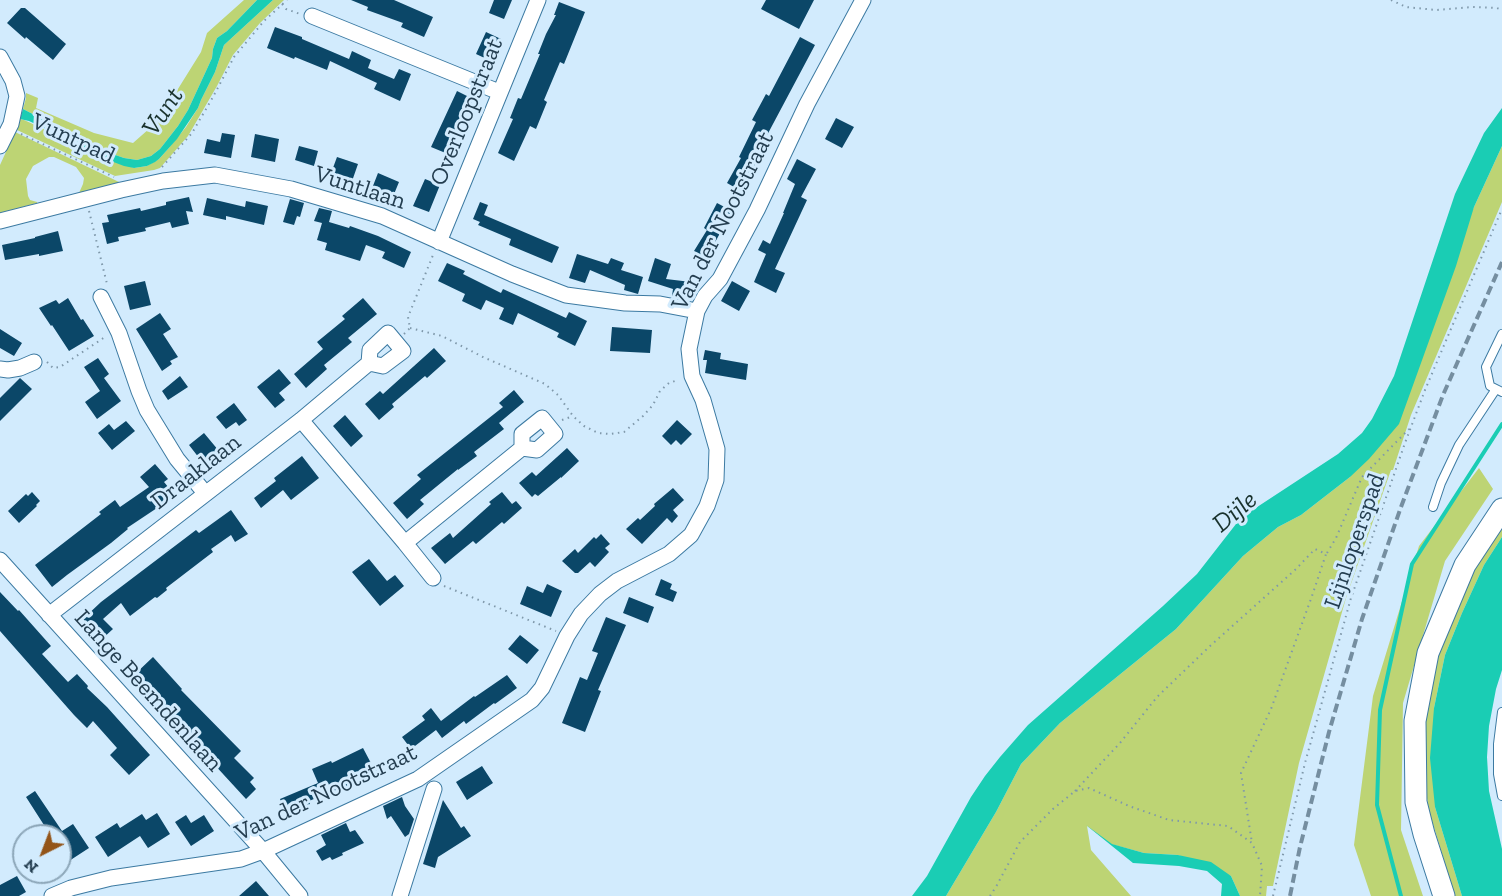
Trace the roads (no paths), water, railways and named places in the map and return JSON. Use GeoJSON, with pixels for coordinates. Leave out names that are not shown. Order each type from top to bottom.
{"type":"FeatureCollection","features":[{"type":"Feature","properties":{"kind":"street","name":"Overloopstraat"},"geometry":{"type":"LineString","coordinates":[[439,242],[538,0]]}},
{"type":"Feature","properties":{"kind":"street","name":"Van der Nootstraat"},"geometry":{"type":"LineString","coordinates":[[52,896],[71,888],[111,878],[241,859],[418,779],[532,700],[542,688],[567,636],[581,614],[600,594],[617,581],[669,554],[691,535],[707,506],[716,480],[717,449],[703,400],[692,376],[689,349],[697,311],[730,261],[807,104],[863,0]]}},
{"type":"Feature","properties":{"kind":"street"},"geometry":{"type":"LineString","coordinates":[[312,16],[499,92]]}},
{"type":"Feature","properties":{"kind":"street"},"geometry":{"type":"LineString","coordinates":[[0,57],[14,81],[16,96],[10,126],[0,146]]}},
{"type":"Feature","properties":{"kind":"street","name":"Vuntlaan"},"geometry":{"type":"LineString","coordinates":[[0,221],[86,198],[163,181],[215,175],[291,189],[382,216],[566,295],[625,303],[660,304],[697,311]]}},
{"type":"Feature","properties":{"kind":"street"},"geometry":{"type":"LineString","coordinates":[[101,297],[117,329],[147,410],[177,459],[206,493]]}},
{"type":"Feature","properties":{"kind":"street","name":"Draaklaan"},"geometry":{"type":"LineString","coordinates":[[49,615],[302,420],[369,363],[383,366],[403,351],[396,342]]}},
{"type":"Feature","properties":{"kind":"street"},"geometry":{"type":"LineString","coordinates":[[3,372],[34,362]]}},
{"type":"Feature","properties":{"kind":"street"},"geometry":{"type":"LineString","coordinates":[[302,420],[433,578]]}},
{"type":"Feature","properties":{"kind":"street"},"geometry":{"type":"LineString","coordinates":[[405,543],[522,448]]}},
{"type":"Feature","properties":{"kind":"street"},"geometry":{"type":"LineString","coordinates":[[1442,890],[1416,802],[1415,721],[1428,653],[1465,565],[1502,508]]}},
{"type":"Feature","properties":{"kind":"street","name":"Lange Beemdenlaan"},"geometry":{"type":"LineString","coordinates":[[0,560],[263,851],[300,896]]}},
{"type":"Feature","properties":{"kind":"street"},"geometry":{"type":"LineString","coordinates":[[400,896],[434,789]]}},
{"type":"Feature","properties":{"kind":"lane"},"geometry":{"type":"LineString","coordinates":[[1432,507],[1458,445],[1499,390],[1490,386],[1486,367],[1502,334]]}},
{"type":"Feature","properties":{"kind":"lane"},"geometry":{"type":"LineString","coordinates":[[1502,712],[1498,744],[1498,774],[1502,796]]}},
{"type":"Feature","properties":{"kind":"waterway"},"geometry":{"type":"LineString","coordinates":[[1401,896],[1377,805],[1380,710],[1412,564],[1502,424]]}},
{"type":"Feature","properties":{"kind":"railway"},"geometry":{"type":"LineString","coordinates":[[1290,896],[1329,732],[1362,619],[1443,395],[1502,262]]}},
{"type":"Feature","properties":{"kind":"water label","name":"Vunt"},"geometry":{"type":"Point","coordinates":[163,112]}},
{"type":"Feature","properties":{"kind":"water label","name":"Dijle"},"geometry":{"type":"Point","coordinates":[1235,512]}}]}
